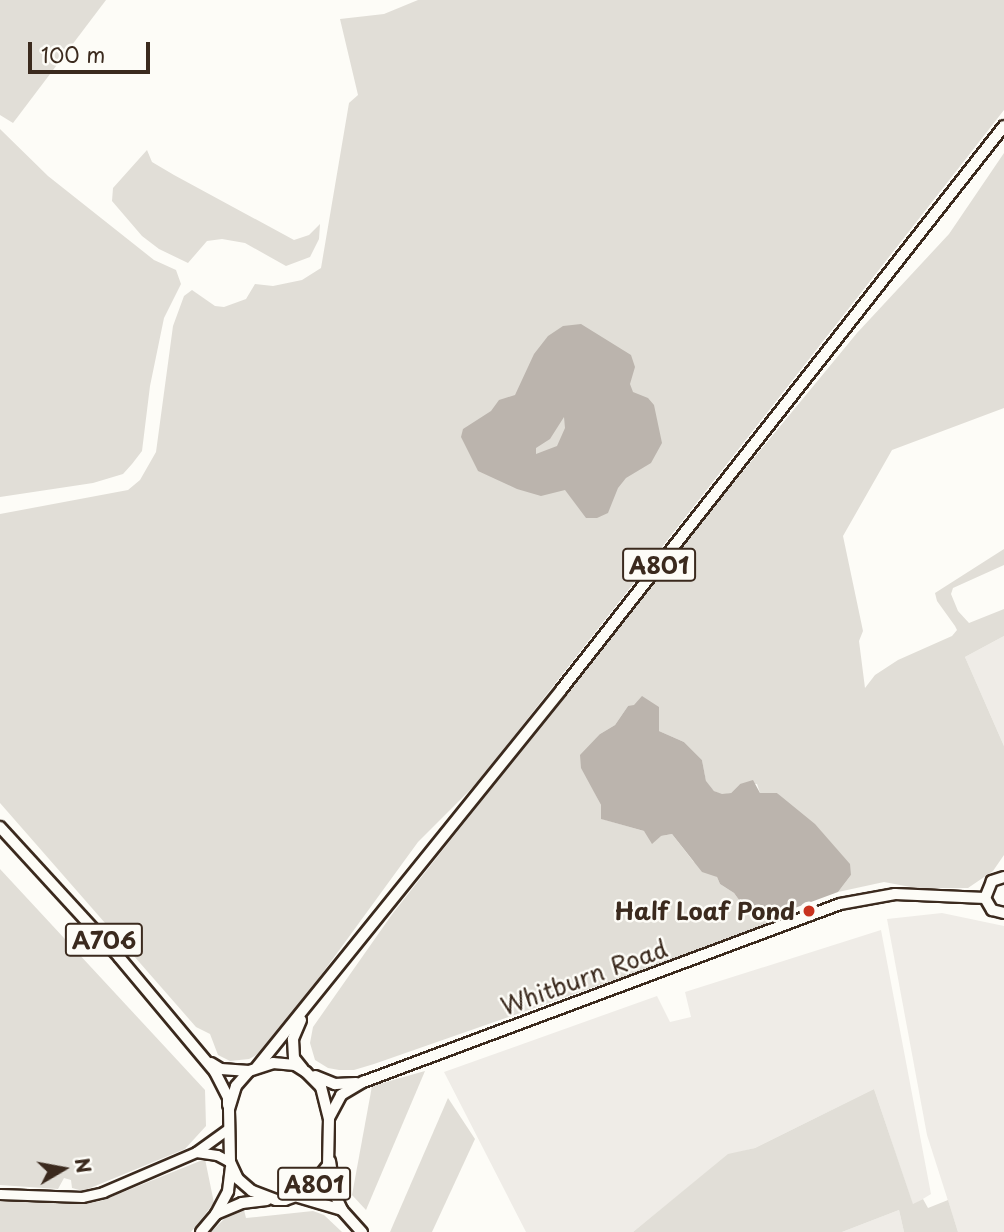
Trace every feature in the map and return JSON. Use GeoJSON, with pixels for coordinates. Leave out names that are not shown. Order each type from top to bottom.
{"type":"FeatureCollection","features":[{"type":"Feature","properties":{"kind":"main road","name":"A801"},"geometry":{"type":"LineString","coordinates":[[201,1232],[216,1214],[228,1191],[228,1124],[236,1086],[312,1002],[1004,126]]}},
{"type":"Feature","properties":{"kind":"main road","name":"A706"},"geometry":{"type":"LineString","coordinates":[[0,827],[119,957],[215,1072],[228,1098],[228,1124]]}},
{"type":"Feature","properties":{"kind":"main road"},"geometry":{"type":"LineString","coordinates":[[1004,877],[992,881],[985,898],[992,910],[1004,913]]}},
{"type":"Feature","properties":{"kind":"main road","name":"Whitburn Road"},"geometry":{"type":"LineString","coordinates":[[329,1118],[341,1095],[363,1082],[840,904],[895,894],[985,898]]}},
{"type":"Feature","properties":{"kind":"main road","name":"A801"},"geometry":{"type":"LineString","coordinates":[[216,1214],[248,1201],[298,1196],[319,1180],[328,1165],[329,1118],[321,1087],[294,1058],[293,1039],[312,1002]]}},
{"type":"Feature","properties":{"kind":"main road"},"geometry":{"type":"LineString","coordinates":[[202,1058],[222,1069],[253,1069],[284,1063],[305,1071]]}},
{"type":"Feature","properties":{"kind":"main road","name":"Whitburn Road"},"geometry":{"type":"LineString","coordinates":[[305,1071],[335,1084],[363,1082]]}},
{"type":"Feature","properties":{"kind":"main road"},"geometry":{"type":"LineString","coordinates":[[329,1145],[332,1183],[342,1210],[362,1232]]}},
{"type":"Feature","properties":{"kind":"main road","name":"A801"},"geometry":{"type":"LineString","coordinates":[[230,1165],[251,1191],[276,1200]]}},
{"type":"Feature","properties":{"kind":"main road"},"geometry":{"type":"LineString","coordinates":[[298,1196],[342,1210]]}},
{"type":"Feature","properties":{"kind":"street"},"geometry":{"type":"LineString","coordinates":[[0,1194],[82,1197],[103,1192],[196,1152],[216,1141],[228,1124]]}},
{"type":"Feature","properties":{"kind":"street"},"geometry":{"type":"LineString","coordinates":[[196,1152],[217,1155],[230,1165]]}},
{"type":"Feature","properties":{"kind":"shaded area"},"geometry":{"type":"Polygon","coordinates":[[[0,0],[106,0],[13,123],[0,115],[0,0]]]}},
{"type":"Feature","properties":{"kind":"shaded area"},"geometry":{"type":"Polygon","coordinates":[[[418,0],[1004,0],[1004,110],[478,782],[418,842],[308,993],[260,1053],[249,1059],[230,1061],[218,1055],[210,1034],[196,1027],[0,803],[0,514],[128,490],[140,480],[156,452],[173,326],[184,296],[192,290],[215,306],[224,307],[246,299],[255,284],[273,286],[302,280],[321,268],[349,103],[358,95],[340,19],[384,14],[418,0]]]}},
{"type":"Feature","properties":{"kind":"shaded area"},"geometry":{"type":"Polygon","coordinates":[[[0,129],[48,176],[154,260],[176,270],[181,284],[164,318],[150,386],[142,451],[132,464],[123,474],[93,483],[0,497],[0,129]]]}},
{"type":"Feature","properties":{"kind":"shaded area"},"geometry":{"type":"Polygon","coordinates":[[[147,150],[152,162],[294,240],[309,235],[320,224],[319,239],[310,257],[286,266],[245,243],[222,239],[207,241],[188,263],[159,249],[142,236],[112,201],[113,188],[147,150]]]}},
{"type":"Feature","properties":{"kind":"shaded area"},"geometry":{"type":"Polygon","coordinates":[[[1004,153],[1004,408],[892,450],[843,536],[863,631],[859,641],[865,688],[875,675],[898,660],[952,636],[957,630],[937,601],[935,593],[1004,549],[1004,565],[953,588],[951,594],[958,611],[969,623],[1004,609],[1004,636],[965,657],[1004,746],[1004,855],[993,871],[968,888],[916,888],[884,882],[838,892],[851,875],[777,793],[760,793],[757,784],[740,784],[731,793],[722,795],[714,791],[706,782],[702,760],[684,742],[659,731],[659,712],[628,706],[615,725],[600,734],[592,787],[601,805],[602,819],[661,836],[672,834],[693,861],[717,877],[720,884],[734,893],[753,919],[765,919],[769,926],[354,1070],[328,1068],[315,1060],[310,1043],[313,1027],[393,913],[707,515],[857,333],[949,234],[1004,153]]]}},
{"type":"Feature","properties":{"kind":"shaded area"},"geometry":{"type":"Polygon","coordinates":[[[581,324],[631,355],[635,367],[630,384],[633,392],[648,398],[654,405],[662,443],[651,463],[626,478],[618,488],[608,513],[597,518],[586,518],[565,490],[541,496],[517,489],[478,471],[461,437],[463,429],[491,411],[499,400],[515,395],[534,354],[548,336],[563,326],[581,324]],[[564,417],[550,439],[536,448],[536,454],[557,446],[565,428],[564,417]]]}},
{"type":"Feature","properties":{"kind":"shaded area"},"geometry":{"type":"Polygon","coordinates":[[[1004,636],[1004,746],[965,657],[1004,636]]]}},
{"type":"Feature","properties":{"kind":"shaded area","name":"Half Loaf Pond"},"geometry":{"type":"Polygon","coordinates":[[[642,696],[659,707],[659,731],[684,742],[702,760],[706,781],[714,791],[731,793],[740,784],[753,780],[760,793],[777,793],[815,824],[850,864],[851,875],[838,892],[765,919],[753,919],[734,893],[720,884],[717,877],[702,872],[672,834],[661,836],[652,844],[644,831],[601,819],[601,805],[581,768],[580,755],[600,734],[615,725],[628,706],[634,705],[642,696]]]}},
{"type":"Feature","properties":{"kind":"shaded area"},"geometry":{"type":"Polygon","coordinates":[[[0,869],[205,1090],[206,1126],[185,1149],[83,1191],[72,1188],[71,1180],[64,1178],[58,1189],[0,1185],[0,869]]]}},
{"type":"Feature","properties":{"kind":"shaded area"},"geometry":{"type":"Polygon","coordinates":[[[942,913],[1004,926],[1004,1232],[958,1232],[927,1135],[887,919],[942,913]]]}},
{"type":"Feature","properties":{"kind":"shaded area"},"geometry":{"type":"Polygon","coordinates":[[[881,930],[931,1194],[913,1205],[874,1089],[755,1148],[728,1155],[633,1232],[526,1232],[444,1072],[657,996],[670,1022],[691,1017],[685,992],[881,930]]]}},
{"type":"Feature","properties":{"kind":"shaded area"},"geometry":{"type":"Polygon","coordinates":[[[425,1071],[366,1210],[352,1195],[372,1086],[425,1071]]]}},
{"type":"Feature","properties":{"kind":"shaded area"},"geometry":{"type":"Polygon","coordinates":[[[874,1089],[913,1204],[923,1199],[928,1208],[948,1200],[958,1232],[904,1232],[899,1210],[842,1232],[633,1232],[728,1154],[755,1148],[874,1089]]]}},
{"type":"Feature","properties":{"kind":"shaded area"},"geometry":{"type":"Polygon","coordinates":[[[448,1098],[475,1139],[432,1232],[390,1232],[448,1098]]]}},
{"type":"Feature","properties":{"kind":"shaded area"},"geometry":{"type":"Polygon","coordinates":[[[205,1159],[214,1203],[191,1232],[0,1232],[0,1200],[83,1204],[101,1201],[205,1159]]]}},
{"type":"Feature","properties":{"kind":"shaded area"},"geometry":{"type":"Polygon","coordinates":[[[244,1210],[246,1218],[313,1211],[324,1215],[342,1232],[211,1232],[226,1217],[244,1210]]]}},
{"type":"Feature","properties":{"kind":"shaded area"},"geometry":{"type":"Polygon","coordinates":[[[899,1210],[904,1232],[842,1232],[899,1210]]]}},
{"type":"Feature","properties":{"kind":"place","name":"Half Loaf Pond"},"geometry":{"type":"Point","coordinates":[809,911]}}]}
